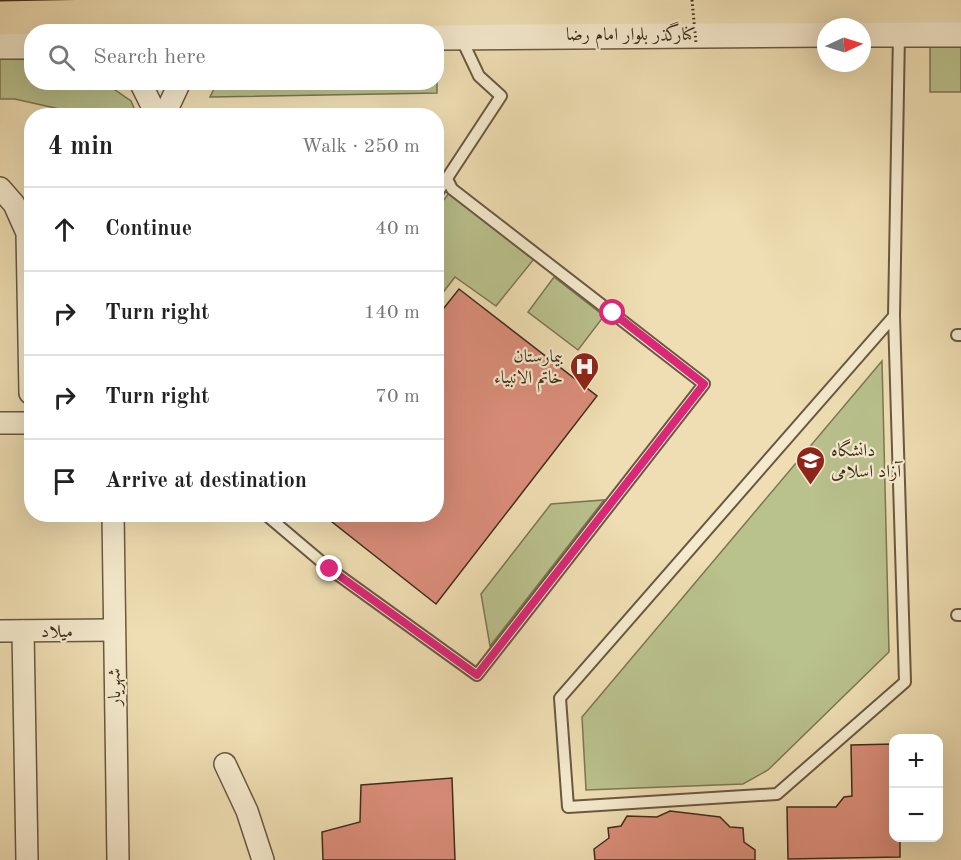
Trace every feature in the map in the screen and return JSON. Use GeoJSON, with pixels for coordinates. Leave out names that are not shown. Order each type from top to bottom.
{"type":"FeatureCollection","features":[{"type":"Feature","properties":{"kind":"main road"},"geometry":{"type":"LineString","coordinates":[[0,18],[129,8],[961,6]]}},
{"type":"Feature","properties":{"kind":"street","name":"کنارگذر بلوار امام رضا"},"geometry":{"type":"LineString","coordinates":[[448,36],[817,33]]}},
{"type":"Feature","properties":{"kind":"street"},"geometry":{"type":"LineString","coordinates":[[871,33],[961,33]]}},
{"type":"Feature","properties":{"kind":"street"},"geometry":{"type":"LineString","coordinates":[[0,45],[24,45]]}},
{"type":"Feature","properties":{"kind":"street"},"geometry":{"type":"LineString","coordinates":[[144,90],[153,108]]}},
{"type":"Feature","properties":{"kind":"street"},"geometry":{"type":"LineString","coordinates":[[168,108],[176,90]]}},
{"type":"Feature","properties":{"kind":"street"},"geometry":{"type":"LineString","coordinates":[[0,188],[14,204],[24,226]]}},
{"type":"Feature","properties":{"kind":"street"},"geometry":{"type":"LineString","coordinates":[[0,423],[24,423]]}},
{"type":"Feature","properties":{"kind":"street","name":"شهریار"},"geometry":{"type":"LineString","coordinates":[[113,522],[118,860]]}},
{"type":"Feature","properties":{"kind":"street","name":"میلاد"},"geometry":{"type":"LineString","coordinates":[[0,631],[113,630]]}},
{"type":"Feature","properties":{"kind":"street"},"geometry":{"type":"LineString","coordinates":[[23,631],[27,860]]}},
{"type":"Feature","properties":{"kind":"street"},"geometry":{"type":"LineString","coordinates":[[225,764],[247,812],[263,860]]}},
{"type":"Feature","properties":{"kind":"lane"},"geometry":{"type":"LineString","coordinates":[[894,316],[560,698],[568,807],[777,794],[905,682],[894,316],[899,33]]}},
{"type":"Feature","properties":{"kind":"lane"},"geometry":{"type":"LineString","coordinates":[[444,183],[501,96],[479,76],[448,36]]}},
{"type":"Feature","properties":{"kind":"lane"},"geometry":{"type":"LineString","coordinates":[[275,522],[330,569],[477,675],[704,384],[452,189],[447,179]]}},
{"type":"Feature","properties":{"kind":"path"},"geometry":{"type":"LineString","coordinates":[[692,0],[696,43]]}},
{"type":"Feature","properties":{"kind":"green space"},"geometry":{"type":"Polygon","coordinates":[[[930,46],[961,46],[961,92],[930,92],[930,46]]]}},
{"type":"Feature","properties":{"kind":"green space"},"geometry":{"type":"Polygon","coordinates":[[[0,57],[24,59],[24,90],[115,90],[131,101],[134,108],[55,108],[15,99],[0,99],[0,57]]]}},
{"type":"Feature","properties":{"kind":"green space"},"geometry":{"type":"Polygon","coordinates":[[[214,90],[437,90],[437,93],[210,97],[214,90]]]}},
{"type":"Feature","properties":{"kind":"green space"},"geometry":{"type":"Polygon","coordinates":[[[452,189],[538,254],[496,306],[455,277],[444,291],[444,200],[452,189]]]}},
{"type":"Feature","properties":{"kind":"green space"},"geometry":{"type":"Polygon","coordinates":[[[554,277],[604,316],[578,350],[528,312],[554,277]]]}},
{"type":"Feature","properties":{"kind":"green space"},"geometry":{"type":"Polygon","coordinates":[[[882,361],[889,652],[768,770],[743,784],[586,790],[582,717],[882,361]]]}},
{"type":"Feature","properties":{"kind":"green space"},"geometry":{"type":"Polygon","coordinates":[[[604,500],[490,646],[481,594],[551,504],[604,500]]]}},
{"type":"Feature","properties":{"kind":"building"},"geometry":{"type":"Polygon","coordinates":[[[459,289],[597,396],[436,604],[332,522],[444,522],[444,308],[459,289]]]}},
{"type":"Feature","properties":{"kind":"building"},"geometry":{"type":"Polygon","coordinates":[[[889,744],[889,842],[900,842],[900,857],[788,859],[787,807],[836,807],[844,797],[852,796],[851,745],[889,744]]]}},
{"type":"Feature","properties":{"kind":"building"},"geometry":{"type":"Polygon","coordinates":[[[452,778],[455,860],[323,860],[322,832],[360,822],[361,785],[452,778]]]}},
{"type":"Feature","properties":{"kind":"building"},"geometry":{"type":"Polygon","coordinates":[[[670,811],[720,817],[730,827],[743,828],[744,842],[755,850],[755,860],[595,860],[594,849],[609,838],[608,828],[621,826],[627,816],[657,817],[670,811]]]}},
{"type":"Feature","properties":{"kind":"place","name":"بیمارستان خاتم الانبیاء"},"geometry":{"type":"Point","coordinates":[584,392]}},
{"type":"Feature","properties":{"kind":"place","name":"دانشگاه آزاد اسلامی"},"geometry":{"type":"Point","coordinates":[810,486]}},
{"type":"Feature","properties":{"kind":"route"},"geometry":{"type":"LineString","coordinates":[[330,569],[477,675],[704,384],[613,313]]}}]}
